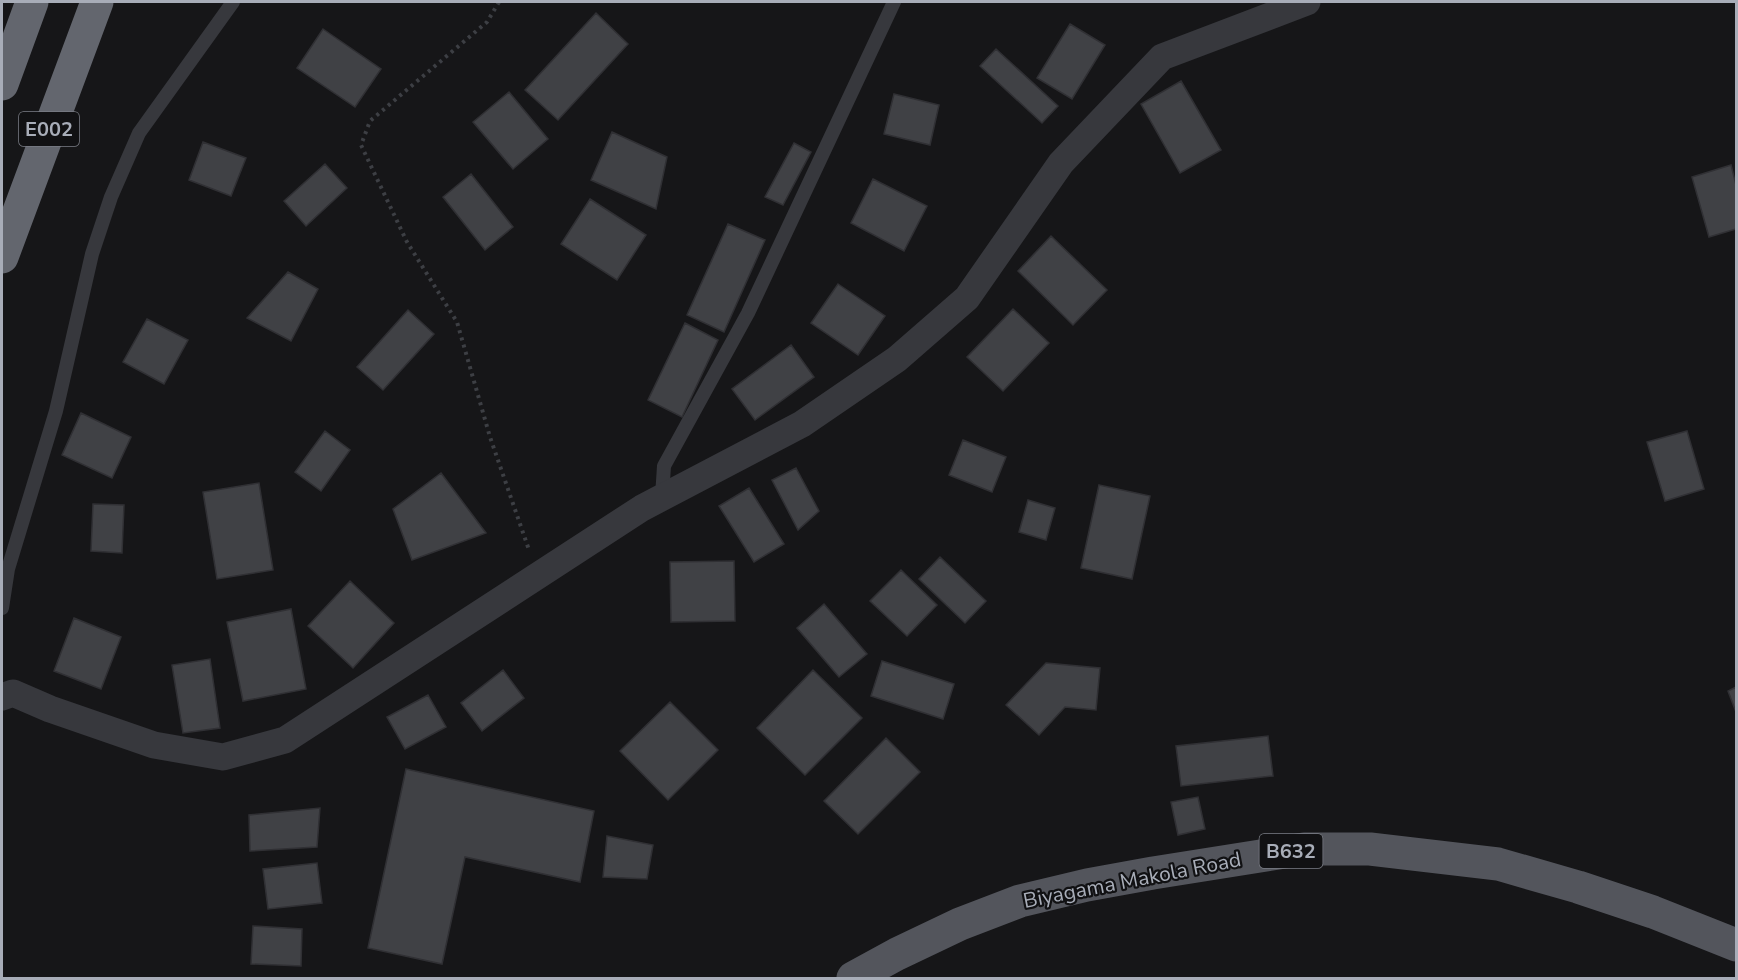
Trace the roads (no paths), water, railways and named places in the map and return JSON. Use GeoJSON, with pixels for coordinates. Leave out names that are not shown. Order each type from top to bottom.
{"type":"FeatureCollection","features":[{"type":"Feature","properties":{"kind":"highway"},"geometry":{"type":"LineString","coordinates":[[2,84],[32,2]]}},
{"type":"Feature","properties":{"kind":"highway","name":"E002"},"geometry":{"type":"LineString","coordinates":[[2,257],[97,2]]}},
{"type":"Feature","properties":{"kind":"main road","name":"Biyagama Makola Road"},"geometry":{"type":"LineString","coordinates":[[853,978],[960,924],[1020,901],[1087,885],[1304,849],[1370,849],[1498,864],[1653,912],[1737,945]]}},
{"type":"Feature","properties":{"kind":"street"},"geometry":{"type":"LineString","coordinates":[[2,697],[13,693],[50,709],[154,745],[223,757],[285,740],[642,508],[802,424],[897,359],[967,298],[1061,163],[1162,57],[1306,2]]}},
{"type":"Feature","properties":{"kind":"lane"},"geometry":{"type":"LineString","coordinates":[[2,608],[8,569],[56,411],[92,254],[111,197],[139,134],[233,2]]}},
{"type":"Feature","properties":{"kind":"lane"},"geometry":{"type":"LineString","coordinates":[[662,497],[664,466],[748,313],[894,2]]}}]}
